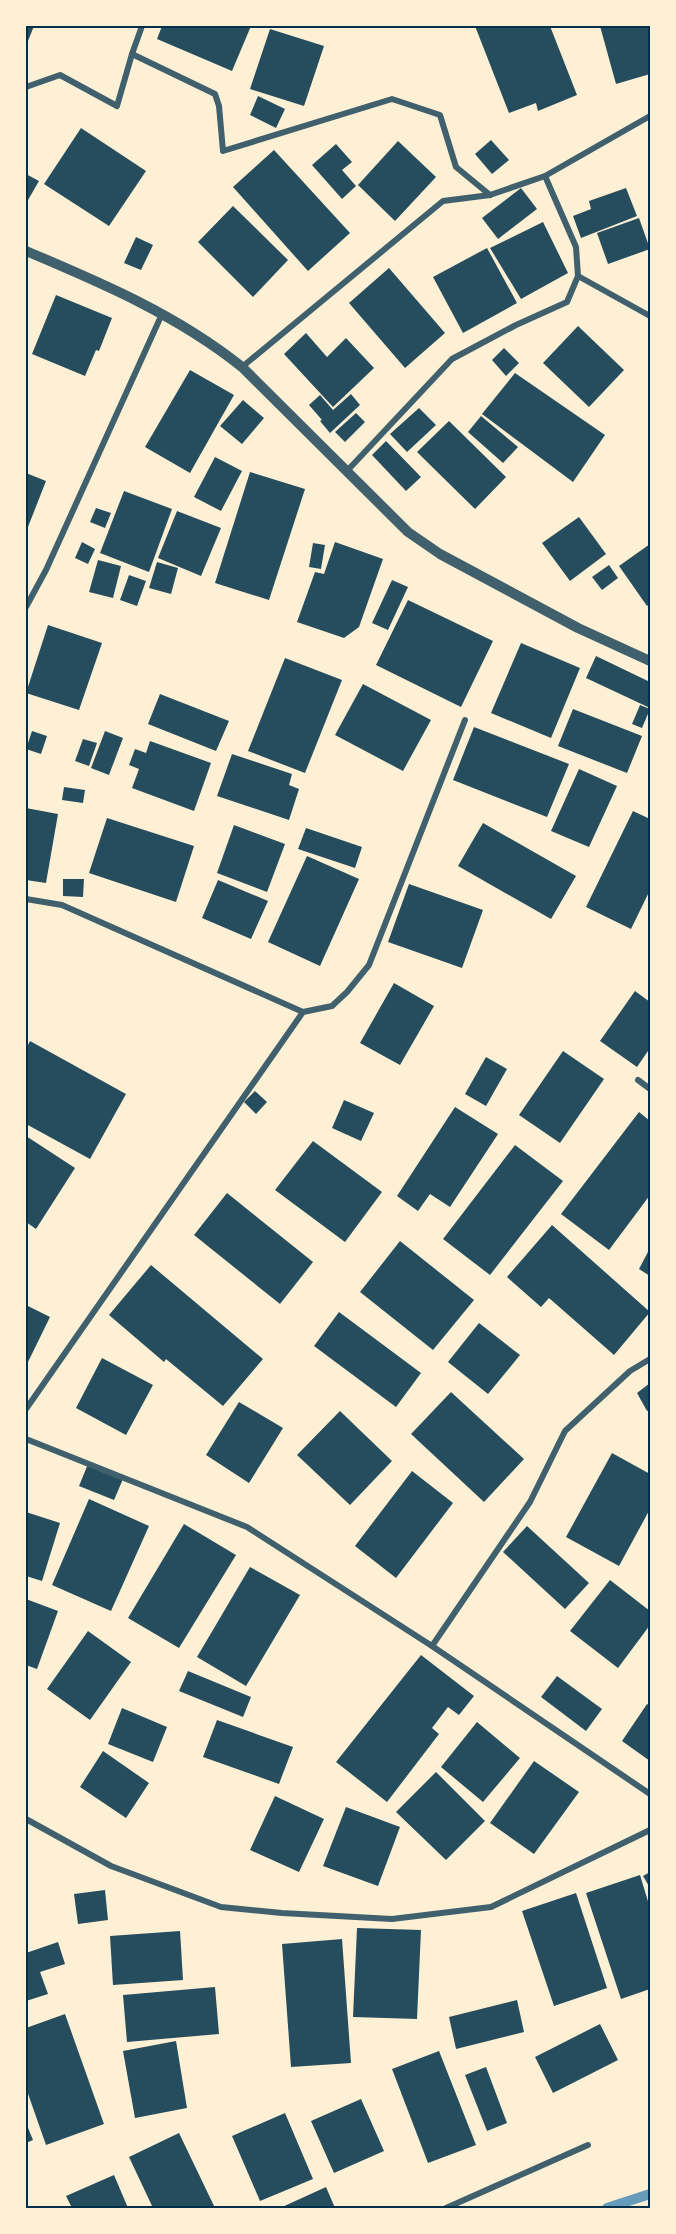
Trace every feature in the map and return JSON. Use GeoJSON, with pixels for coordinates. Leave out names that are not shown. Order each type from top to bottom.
{"type":"FeatureCollection","features":[{"type":"Feature","properties":{"kind":"street"},"geometry":{"type":"LineString","coordinates":[[26,87],[60,75],[117,106],[142,26]]}},
{"type":"Feature","properties":{"kind":"street"},"geometry":{"type":"LineString","coordinates":[[132,54],[215,94],[219,106],[223,151],[392,99],[440,115],[456,167],[490,195]]}},
{"type":"Feature","properties":{"kind":"street"},"geometry":{"type":"LineString","coordinates":[[242,367],[443,201],[490,195],[545,176],[651,116]]}},
{"type":"Feature","properties":{"kind":"street"},"geometry":{"type":"LineString","coordinates":[[346,472],[452,359],[516,325],[567,302],[578,276],[576,247],[545,176]]}},
{"type":"Feature","properties":{"kind":"street"},"geometry":{"type":"LineString","coordinates":[[26,251],[162,313],[218,348],[242,367],[408,532],[441,554],[578,628],[651,661]]}},
{"type":"Feature","properties":{"kind":"street"},"geometry":{"type":"LineString","coordinates":[[578,276],[651,316]]}},
{"type":"Feature","properties":{"kind":"street"},"geometry":{"type":"LineString","coordinates":[[26,607],[46,570],[162,313]]}},
{"type":"Feature","properties":{"kind":"street"},"geometry":{"type":"LineString","coordinates":[[26,899],[62,905],[303,1012],[332,1006],[369,965],[465,720]]}},
{"type":"Feature","properties":{"kind":"street"},"geometry":{"type":"LineString","coordinates":[[26,1409],[303,1012]]}},
{"type":"Feature","properties":{"kind":"street"},"geometry":{"type":"LineString","coordinates":[[638,1080],[651,1089]]}},
{"type":"Feature","properties":{"kind":"street"},"geometry":{"type":"LineString","coordinates":[[432,1646],[530,1502],[565,1431],[630,1371],[651,1359]]}},
{"type":"Feature","properties":{"kind":"street"},"geometry":{"type":"LineString","coordinates":[[26,1439],[247,1527],[432,1646],[651,1794]]}},
{"type":"Feature","properties":{"kind":"street"},"geometry":{"type":"LineString","coordinates":[[26,1819],[111,1866],[221,1906],[282,1913],[392,1919],[491,1907],[651,1830]]}},
{"type":"Feature","properties":{"kind":"street"},"geometry":{"type":"LineString","coordinates":[[446,2208],[588,2145]]}},
{"type":"Feature","properties":{"kind":"building"},"geometry":{"type":"Polygon","coordinates":[[[26,26],[34,26],[26,46],[26,26]]]}},
{"type":"Feature","properties":{"kind":"building"},"geometry":{"type":"Polygon","coordinates":[[[162,26],[251,26],[232,71],[157,39],[162,26]]]}},
{"type":"Feature","properties":{"kind":"building"},"geometry":{"type":"Polygon","coordinates":[[[475,26],[550,26],[577,95],[538,111],[536,103],[509,113],[475,26]]]}},
{"type":"Feature","properties":{"kind":"building"},"geometry":{"type":"Polygon","coordinates":[[[600,26],[650,26],[650,74],[616,84],[600,26]]]}},
{"type":"Feature","properties":{"kind":"building"},"geometry":{"type":"Polygon","coordinates":[[[270,29],[324,46],[304,106],[250,89],[270,29]]]}},
{"type":"Feature","properties":{"kind":"building"},"geometry":{"type":"Polygon","coordinates":[[[258,96],[285,109],[276,128],[250,115],[258,96]]]}},
{"type":"Feature","properties":{"kind":"building"},"geometry":{"type":"Polygon","coordinates":[[[81,128],[146,171],[109,226],[44,184],[81,128]]]}},
{"type":"Feature","properties":{"kind":"building"},"geometry":{"type":"Polygon","coordinates":[[[491,140],[509,160],[492,174],[475,154],[491,140]]]}},
{"type":"Feature","properties":{"kind":"building"},"geometry":{"type":"Polygon","coordinates":[[[398,141],[436,177],[395,221],[358,185],[398,141]]]}},
{"type":"Feature","properties":{"kind":"building"},"geometry":{"type":"Polygon","coordinates":[[[336,144],[352,162],[342,170],[356,186],[342,199],[312,165],[336,144]]]}},
{"type":"Feature","properties":{"kind":"building"},"geometry":{"type":"Polygon","coordinates":[[[274,150],[350,233],[308,271],[233,187],[274,150]]]}},
{"type":"Feature","properties":{"kind":"building"},"geometry":{"type":"Polygon","coordinates":[[[26,174],[39,181],[28,200],[26,199],[26,174]]]}},
{"type":"Feature","properties":{"kind":"building"},"geometry":{"type":"Polygon","coordinates":[[[521,188],[537,209],[498,239],[482,218],[521,188]]]}},
{"type":"Feature","properties":{"kind":"building"},"geometry":{"type":"Polygon","coordinates":[[[626,188],[637,216],[581,238],[573,216],[591,209],[589,201],[626,188]]]}},
{"type":"Feature","properties":{"kind":"building"},"geometry":{"type":"Polygon","coordinates":[[[233,206],[288,260],[253,297],[198,242],[233,206]]]}},
{"type":"Feature","properties":{"kind":"building"},"geometry":{"type":"Polygon","coordinates":[[[639,218],[650,249],[608,264],[597,233],[639,218]]]}},
{"type":"Feature","properties":{"kind":"building"},"geometry":{"type":"Polygon","coordinates":[[[543,222],[568,273],[521,299],[490,248],[543,222]]]}},
{"type":"Feature","properties":{"kind":"building"},"geometry":{"type":"Polygon","coordinates":[[[136,237],[153,245],[141,270],[124,263],[136,237]]]}},
{"type":"Feature","properties":{"kind":"building"},"geometry":{"type":"Polygon","coordinates":[[[487,248],[517,303],[463,333],[433,277],[487,248]]]}},
{"type":"Feature","properties":{"kind":"building"},"geometry":{"type":"Polygon","coordinates":[[[389,268],[445,333],[405,368],[349,303],[389,268]]]}},
{"type":"Feature","properties":{"kind":"building"},"geometry":{"type":"Polygon","coordinates":[[[56,295],[112,318],[99,351],[96,350],[85,376],[32,354],[56,295]]]}},
{"type":"Feature","properties":{"kind":"building"},"geometry":{"type":"Polygon","coordinates":[[[578,326],[624,370],[589,407],[543,363],[578,326]]]}},
{"type":"Feature","properties":{"kind":"building"},"geometry":{"type":"Polygon","coordinates":[[[306,333],[327,357],[346,338],[374,368],[333,407],[284,354],[306,333]]]}},
{"type":"Feature","properties":{"kind":"building"},"geometry":{"type":"Polygon","coordinates":[[[504,348],[519,363],[506,376],[492,360],[504,348]]]}},
{"type":"Feature","properties":{"kind":"building"},"geometry":{"type":"Polygon","coordinates":[[[190,370],[234,395],[190,473],[145,447],[190,370]]]}},
{"type":"Feature","properties":{"kind":"building"},"geometry":{"type":"Polygon","coordinates":[[[515,373],[605,435],[573,482],[482,414],[515,373]]]}},
{"type":"Feature","properties":{"kind":"building"},"geometry":{"type":"Polygon","coordinates":[[[351,394],[360,405],[330,433],[309,405],[320,395],[333,410],[351,394]]]}},
{"type":"Feature","properties":{"kind":"building"},"geometry":{"type":"Polygon","coordinates":[[[243,400],[264,418],[242,444],[220,426],[243,400]]]}},
{"type":"Feature","properties":{"kind":"building"},"geometry":{"type":"Polygon","coordinates":[[[419,408],[436,425],[407,452],[390,434],[419,408]]]}},
{"type":"Feature","properties":{"kind":"building"},"geometry":{"type":"Polygon","coordinates":[[[356,413],[365,422],[345,442],[335,432],[356,413]]]}},
{"type":"Feature","properties":{"kind":"building"},"geometry":{"type":"Polygon","coordinates":[[[481,416],[518,447],[503,463],[468,432],[481,416]]]}},
{"type":"Feature","properties":{"kind":"building"},"geometry":{"type":"Polygon","coordinates":[[[449,421],[506,477],[475,509],[417,452],[449,421]]]}},
{"type":"Feature","properties":{"kind":"building"},"geometry":{"type":"Polygon","coordinates":[[[386,441],[421,477],[406,491],[372,455],[386,441]]]}},
{"type":"Feature","properties":{"kind":"building"},"geometry":{"type":"Polygon","coordinates":[[[215,457],[242,471],[221,511],[194,497],[215,457]]]}},
{"type":"Feature","properties":{"kind":"building"},"geometry":{"type":"Polygon","coordinates":[[[250,472],[305,489],[269,600],[215,583],[250,472]]]}},
{"type":"Feature","properties":{"kind":"building"},"geometry":{"type":"Polygon","coordinates":[[[26,473],[46,481],[26,532],[26,473]]]}},
{"type":"Feature","properties":{"kind":"building"},"geometry":{"type":"Polygon","coordinates":[[[124,491],[172,509],[149,572],[100,553],[124,491]]]}},
{"type":"Feature","properties":{"kind":"building"},"geometry":{"type":"Polygon","coordinates":[[[96,508],[111,513],[105,528],[90,522],[96,508]]]}},
{"type":"Feature","properties":{"kind":"building"},"geometry":{"type":"Polygon","coordinates":[[[177,511],[221,528],[201,576],[158,558],[177,511]]]}},
{"type":"Feature","properties":{"kind":"building"},"geometry":{"type":"Polygon","coordinates":[[[579,517],[606,554],[570,581],[542,543],[579,517]]]}},
{"type":"Feature","properties":{"kind":"building"},"geometry":{"type":"Polygon","coordinates":[[[82,542],[95,549],[88,564],[75,558],[82,542]]]}},
{"type":"Feature","properties":{"kind":"building"},"geometry":{"type":"Polygon","coordinates":[[[335,542],[383,559],[359,627],[344,638],[297,622],[315,572],[324,574],[335,542]]]}},
{"type":"Feature","properties":{"kind":"building"},"geometry":{"type":"Polygon","coordinates":[[[313,543],[325,545],[321,569],[309,567],[313,543]]]}},
{"type":"Feature","properties":{"kind":"building"},"geometry":{"type":"Polygon","coordinates":[[[650,544],[650,604],[647,606],[619,566],[650,544]]]}},
{"type":"Feature","properties":{"kind":"building"},"geometry":{"type":"Polygon","coordinates":[[[98,560],[121,566],[113,598],[89,592],[98,560]]]}},
{"type":"Feature","properties":{"kind":"building"},"geometry":{"type":"Polygon","coordinates":[[[157,562],[178,568],[171,594],[149,588],[157,562]]]}},
{"type":"Feature","properties":{"kind":"building"},"geometry":{"type":"Polygon","coordinates":[[[609,565],[618,578],[602,590],[592,577],[609,565]]]}},
{"type":"Feature","properties":{"kind":"building"},"geometry":{"type":"Polygon","coordinates":[[[129,575],[146,581],[137,606],[120,600],[129,575]]]}},
{"type":"Feature","properties":{"kind":"building"},"geometry":{"type":"Polygon","coordinates":[[[392,580],[408,587],[388,630],[372,623],[392,580]]]}},
{"type":"Feature","properties":{"kind":"building"},"geometry":{"type":"Polygon","coordinates":[[[408,600],[493,641],[461,707],[376,665],[408,600]]]}},
{"type":"Feature","properties":{"kind":"building"},"geometry":{"type":"Polygon","coordinates":[[[48,625],[102,643],[79,710],[26,693],[48,625]]]}},
{"type":"Feature","properties":{"kind":"building"},"geometry":{"type":"Polygon","coordinates":[[[521,643],[580,668],[551,738],[491,713],[521,643]]]}},
{"type":"Feature","properties":{"kind":"building"},"geometry":{"type":"Polygon","coordinates":[[[596,656],[650,682],[650,708],[586,678],[596,656]]]}},
{"type":"Feature","properties":{"kind":"building"},"geometry":{"type":"Polygon","coordinates":[[[285,658],[342,680],[305,773],[248,751],[285,658]]]}},
{"type":"Feature","properties":{"kind":"building"},"geometry":{"type":"Polygon","coordinates":[[[363,684],[431,720],[403,771],[335,735],[363,684]]]}},
{"type":"Feature","properties":{"kind":"building"},"geometry":{"type":"Polygon","coordinates":[[[160,694],[229,721],[216,751],[148,724],[160,694]]]}},
{"type":"Feature","properties":{"kind":"building"},"geometry":{"type":"Polygon","coordinates":[[[640,705],[650,709],[642,728],[632,724],[640,705]]]}},
{"type":"Feature","properties":{"kind":"building"},"geometry":{"type":"Polygon","coordinates":[[[573,709],[642,736],[627,773],[558,746],[573,709]]]}},
{"type":"Feature","properties":{"kind":"building"},"geometry":{"type":"Polygon","coordinates":[[[474,727],[569,764],[547,817],[453,780],[474,727]]]}},
{"type":"Feature","properties":{"kind":"building"},"geometry":{"type":"Polygon","coordinates":[[[32,731],[47,736],[41,754],[26,749],[32,731]]]}},
{"type":"Feature","properties":{"kind":"building"},"geometry":{"type":"Polygon","coordinates":[[[105,731],[123,738],[109,775],[91,768],[105,731]]]}},
{"type":"Feature","properties":{"kind":"building"},"geometry":{"type":"Polygon","coordinates":[[[83,739],[97,743],[89,766],[75,761],[83,739]]]}},
{"type":"Feature","properties":{"kind":"building"},"geometry":{"type":"Polygon","coordinates":[[[150,741],[211,763],[194,811],[132,788],[139,769],[129,765],[135,749],[146,753],[150,741]]]}},
{"type":"Feature","properties":{"kind":"building"},"geometry":{"type":"Polygon","coordinates":[[[232,754],[292,774],[289,785],[299,789],[289,820],[217,796],[232,754]]]}},
{"type":"Feature","properties":{"kind":"building"},"geometry":{"type":"Polygon","coordinates":[[[579,769],[617,786],[589,847],[551,831],[579,769]]]}},
{"type":"Feature","properties":{"kind":"building"},"geometry":{"type":"Polygon","coordinates":[[[64,787],[85,790],[83,803],[62,800],[64,787]]]}},
{"type":"Feature","properties":{"kind":"building"},"geometry":{"type":"Polygon","coordinates":[[[26,808],[58,814],[46,883],[26,880],[26,808]]]}},
{"type":"Feature","properties":{"kind":"building"},"geometry":{"type":"Polygon","coordinates":[[[633,811],[650,819],[650,890],[631,929],[586,907],[633,811]]]}},
{"type":"Feature","properties":{"kind":"building"},"geometry":{"type":"Polygon","coordinates":[[[107,818],[194,846],[176,902],[89,873],[107,818]]]}},
{"type":"Feature","properties":{"kind":"building"},"geometry":{"type":"Polygon","coordinates":[[[483,823],[576,876],[551,919],[458,866],[483,823]]]}},
{"type":"Feature","properties":{"kind":"building"},"geometry":{"type":"Polygon","coordinates":[[[234,825],[285,844],[267,892],[217,873],[234,825]]]}},
{"type":"Feature","properties":{"kind":"building"},"geometry":{"type":"Polygon","coordinates":[[[306,828],[362,847],[355,868],[298,849],[306,828]]]}},
{"type":"Feature","properties":{"kind":"building"},"geometry":{"type":"Polygon","coordinates":[[[307,856],[359,879],[320,966],[268,942],[307,856]]]}},
{"type":"Feature","properties":{"kind":"building"},"geometry":{"type":"Polygon","coordinates":[[[63,879],[84,879],[83,897],[63,896],[63,879]]]}},
{"type":"Feature","properties":{"kind":"building"},"geometry":{"type":"Polygon","coordinates":[[[218,880],[268,901],[251,939],[202,918],[218,880]]]}},
{"type":"Feature","properties":{"kind":"building"},"geometry":{"type":"Polygon","coordinates":[[[409,884],[483,910],[462,968],[388,942],[409,884]]]}},
{"type":"Feature","properties":{"kind":"building"},"geometry":{"type":"Polygon","coordinates":[[[394,983],[434,1006],[400,1065],[360,1043],[394,983]]]}},
{"type":"Feature","properties":{"kind":"building"},"geometry":{"type":"Polygon","coordinates":[[[635,991],[650,1002],[650,1048],[637,1067],[600,1041],[635,991]]]}},
{"type":"Feature","properties":{"kind":"building"},"geometry":{"type":"Polygon","coordinates":[[[30,1041],[126,1094],[90,1159],[26,1124],[26,1049],[30,1041]]]}},
{"type":"Feature","properties":{"kind":"building"},"geometry":{"type":"Polygon","coordinates":[[[563,1051],[604,1079],[560,1143],[519,1115],[563,1051]]]}},
{"type":"Feature","properties":{"kind":"building"},"geometry":{"type":"Polygon","coordinates":[[[486,1057],[507,1069],[486,1106],[465,1094],[486,1057]]]}},
{"type":"Feature","properties":{"kind":"building"},"geometry":{"type":"Polygon","coordinates":[[[255,1091],[267,1102],[256,1114],[244,1102],[255,1091]]]}},
{"type":"Feature","properties":{"kind":"building"},"geometry":{"type":"Polygon","coordinates":[[[344,1100],[374,1113],[361,1141],[332,1128],[344,1100]]]}},
{"type":"Feature","properties":{"kind":"building"},"geometry":{"type":"Polygon","coordinates":[[[455,1107],[498,1134],[450,1207],[430,1194],[418,1211],[397,1196],[455,1107]]]}},
{"type":"Feature","properties":{"kind":"building"},"geometry":{"type":"Polygon","coordinates":[[[639,1112],[650,1121],[650,1195],[609,1250],[561,1214],[639,1112]]]}},
{"type":"Feature","properties":{"kind":"building"},"geometry":{"type":"Polygon","coordinates":[[[26,1136],[75,1168],[36,1229],[26,1222],[26,1136]]]}},
{"type":"Feature","properties":{"kind":"building"},"geometry":{"type":"Polygon","coordinates":[[[313,1141],[382,1192],[345,1242],[275,1190],[313,1141]]]}},
{"type":"Feature","properties":{"kind":"building"},"geometry":{"type":"Polygon","coordinates":[[[515,1145],[563,1181],[490,1275],[443,1239],[515,1145]]]}},
{"type":"Feature","properties":{"kind":"building"},"geometry":{"type":"Polygon","coordinates":[[[227,1193],[313,1262],[280,1304],[194,1235],[227,1193]]]}},
{"type":"Feature","properties":{"kind":"building"},"geometry":{"type":"Polygon","coordinates":[[[552,1225],[650,1312],[614,1355],[549,1298],[541,1307],[507,1277],[552,1225]]]}},
{"type":"Feature","properties":{"kind":"building"},"geometry":{"type":"Polygon","coordinates":[[[400,1241],[474,1300],[433,1350],[360,1292],[400,1241]]]}},
{"type":"Feature","properties":{"kind":"building"},"geometry":{"type":"Polygon","coordinates":[[[650,1248],[650,1276],[639,1269],[650,1248]]]}},
{"type":"Feature","properties":{"kind":"building"},"geometry":{"type":"Polygon","coordinates":[[[151,1265],[263,1359],[223,1406],[166,1359],[164,1362],[109,1315],[151,1265]]]}},
{"type":"Feature","properties":{"kind":"building"},"geometry":{"type":"Polygon","coordinates":[[[26,1305],[50,1317],[26,1366],[26,1305]]]}},
{"type":"Feature","properties":{"kind":"building"},"geometry":{"type":"Polygon","coordinates":[[[339,1312],[421,1373],[396,1407],[314,1346],[339,1312]]]}},
{"type":"Feature","properties":{"kind":"building"},"geometry":{"type":"Polygon","coordinates":[[[479,1323],[520,1355],[488,1394],[448,1362],[479,1323]]]}},
{"type":"Feature","properties":{"kind":"building"},"geometry":{"type":"Polygon","coordinates":[[[102,1358],[153,1385],[126,1435],[76,1408],[102,1358]]]}},
{"type":"Feature","properties":{"kind":"building"},"geometry":{"type":"Polygon","coordinates":[[[650,1383],[650,1410],[647,1411],[637,1393],[650,1383]]]}},
{"type":"Feature","properties":{"kind":"building"},"geometry":{"type":"Polygon","coordinates":[[[451,1392],[524,1459],[484,1502],[411,1434],[451,1392]]]}},
{"type":"Feature","properties":{"kind":"building"},"geometry":{"type":"Polygon","coordinates":[[[239,1402],[283,1428],[249,1483],[206,1455],[239,1402]]]}},
{"type":"Feature","properties":{"kind":"building"},"geometry":{"type":"Polygon","coordinates":[[[340,1411],[392,1461],[350,1505],[297,1455],[340,1411]]]}},
{"type":"Feature","properties":{"kind":"building"},"geometry":{"type":"Polygon","coordinates":[[[612,1453],[650,1474],[650,1509],[619,1566],[566,1537],[612,1453]]]}},
{"type":"Feature","properties":{"kind":"building"},"geometry":{"type":"Polygon","coordinates":[[[88,1464],[123,1479],[114,1500],[79,1486],[88,1464]]]}},
{"type":"Feature","properties":{"kind":"building"},"geometry":{"type":"Polygon","coordinates":[[[412,1471],[453,1503],[396,1578],[355,1546],[412,1471]]]}},
{"type":"Feature","properties":{"kind":"building"},"geometry":{"type":"Polygon","coordinates":[[[89,1499],[149,1526],[111,1611],[52,1585],[89,1499]]]}},
{"type":"Feature","properties":{"kind":"building"},"geometry":{"type":"Polygon","coordinates":[[[26,1512],[60,1523],[42,1581],[26,1576],[26,1512]]]}},
{"type":"Feature","properties":{"kind":"building"},"geometry":{"type":"Polygon","coordinates":[[[184,1524],[236,1555],[179,1648],[128,1618],[184,1524]]]}},
{"type":"Feature","properties":{"kind":"building"},"geometry":{"type":"Polygon","coordinates":[[[527,1526],[589,1583],[565,1609],[503,1552],[527,1526]]]}},
{"type":"Feature","properties":{"kind":"building"},"geometry":{"type":"Polygon","coordinates":[[[250,1567],[300,1595],[246,1686],[197,1657],[250,1567]]]}},
{"type":"Feature","properties":{"kind":"building"},"geometry":{"type":"Polygon","coordinates":[[[610,1580],[650,1611],[650,1625],[618,1668],[570,1631],[610,1580]]]}},
{"type":"Feature","properties":{"kind":"building"},"geometry":{"type":"Polygon","coordinates":[[[26,1599],[58,1611],[37,1669],[26,1665],[26,1599]]]}},
{"type":"Feature","properties":{"kind":"building"},"geometry":{"type":"Polygon","coordinates":[[[88,1631],[131,1662],[90,1720],[47,1689],[88,1631]]]}},
{"type":"Feature","properties":{"kind":"building"},"geometry":{"type":"Polygon","coordinates":[[[421,1655],[474,1696],[459,1715],[448,1707],[432,1728],[439,1734],[387,1802],[336,1762],[421,1655]]]}},
{"type":"Feature","properties":{"kind":"building"},"geometry":{"type":"Polygon","coordinates":[[[188,1671],[251,1697],[243,1717],[179,1691],[188,1671]]]}},
{"type":"Feature","properties":{"kind":"building"},"geometry":{"type":"Polygon","coordinates":[[[557,1676],[602,1709],[586,1731],[541,1697],[557,1676]]]}},
{"type":"Feature","properties":{"kind":"building"},"geometry":{"type":"Polygon","coordinates":[[[647,1704],[650,1706],[650,1761],[622,1741],[647,1704]]]}},
{"type":"Feature","properties":{"kind":"building"},"geometry":{"type":"Polygon","coordinates":[[[122,1708],[167,1727],[153,1762],[108,1744],[122,1708]]]}},
{"type":"Feature","properties":{"kind":"building"},"geometry":{"type":"Polygon","coordinates":[[[217,1720],[293,1747],[279,1784],[203,1757],[217,1720]]]}},
{"type":"Feature","properties":{"kind":"building"},"geometry":{"type":"Polygon","coordinates":[[[477,1722],[520,1758],[483,1802],[441,1767],[477,1722]]]}},
{"type":"Feature","properties":{"kind":"building"},"geometry":{"type":"Polygon","coordinates":[[[103,1751],[149,1783],[126,1818],[80,1787],[103,1751]]]}},
{"type":"Feature","properties":{"kind":"building"},"geometry":{"type":"Polygon","coordinates":[[[534,1761],[579,1792],[534,1854],[490,1823],[534,1761]]]}},
{"type":"Feature","properties":{"kind":"building"},"geometry":{"type":"Polygon","coordinates":[[[436,1772],[485,1821],[446,1860],[396,1812],[436,1772]]]}},
{"type":"Feature","properties":{"kind":"building"},"geometry":{"type":"Polygon","coordinates":[[[275,1796],[324,1819],[299,1872],[250,1850],[275,1796]]]}},
{"type":"Feature","properties":{"kind":"building"},"geometry":{"type":"Polygon","coordinates":[[[346,1807],[400,1827],[378,1886],[323,1866],[346,1807]]]}},
{"type":"Feature","properties":{"kind":"building"},"geometry":{"type":"Polygon","coordinates":[[[650,1872],[650,1888],[643,1876],[650,1872]]]}},
{"type":"Feature","properties":{"kind":"building"},"geometry":{"type":"Polygon","coordinates":[[[640,1875],[650,1908],[650,1989],[621,1999],[586,1893],[640,1875]]]}},
{"type":"Feature","properties":{"kind":"building"},"geometry":{"type":"Polygon","coordinates":[[[105,1890],[108,1920],[78,1924],[74,1894],[105,1890]]]}},
{"type":"Feature","properties":{"kind":"building"},"geometry":{"type":"Polygon","coordinates":[[[576,1893],[607,1988],[554,2006],[522,1911],[576,1893]]]}},
{"type":"Feature","properties":{"kind":"building"},"geometry":{"type":"Polygon","coordinates":[[[357,1928],[421,1930],[417,2019],[353,2017],[357,1928]]]}},
{"type":"Feature","properties":{"kind":"building"},"geometry":{"type":"Polygon","coordinates":[[[180,1931],[183,1980],[113,1985],[110,1936],[180,1931]]]}},
{"type":"Feature","properties":{"kind":"building"},"geometry":{"type":"Polygon","coordinates":[[[342,1939],[351,2063],[291,2067],[282,1944],[342,1939]]]}},
{"type":"Feature","properties":{"kind":"building"},"geometry":{"type":"Polygon","coordinates":[[[58,1942],[65,1964],[40,1972],[48,1994],[26,2001],[26,1953],[58,1942]]]}},
{"type":"Feature","properties":{"kind":"building"},"geometry":{"type":"Polygon","coordinates":[[[215,1987],[219,2034],[127,2042],[123,1995],[215,1987]]]}},
{"type":"Feature","properties":{"kind":"building"},"geometry":{"type":"Polygon","coordinates":[[[517,2000],[524,2032],[456,2049],[449,2017],[517,2000]]]}},
{"type":"Feature","properties":{"kind":"building"},"geometry":{"type":"Polygon","coordinates":[[[65,2014],[104,2124],[46,2145],[26,2088],[26,2028],[65,2014]]]}},
{"type":"Feature","properties":{"kind":"building"},"geometry":{"type":"Polygon","coordinates":[[[600,2024],[618,2060],[553,2093],[535,2057],[600,2024]]]}},
{"type":"Feature","properties":{"kind":"building"},"geometry":{"type":"Polygon","coordinates":[[[176,2041],[187,2108],[135,2118],[123,2051],[176,2041]]]}},
{"type":"Feature","properties":{"kind":"building"},"geometry":{"type":"Polygon","coordinates":[[[439,2051],[476,2145],[428,2163],[392,2069],[439,2051]]]}},
{"type":"Feature","properties":{"kind":"building"},"geometry":{"type":"Polygon","coordinates":[[[486,2067],[507,2123],[487,2131],[465,2075],[486,2067]]]}},
{"type":"Feature","properties":{"kind":"building"},"geometry":{"type":"Polygon","coordinates":[[[361,2099],[384,2151],[334,2173],[311,2121],[361,2099]]]}},
{"type":"Feature","properties":{"kind":"building"},"geometry":{"type":"Polygon","coordinates":[[[285,2113],[313,2179],[260,2201],[232,2136],[285,2113]]]}},
{"type":"Feature","properties":{"kind":"building"},"geometry":{"type":"Polygon","coordinates":[[[26,2123],[33,2140],[26,2143],[26,2123]]]}},
{"type":"Feature","properties":{"kind":"building"},"geometry":{"type":"Polygon","coordinates":[[[179,2133],[215,2208],[153,2208],[129,2157],[179,2133]]]}},
{"type":"Feature","properties":{"kind":"building"},"geometry":{"type":"Polygon","coordinates":[[[114,2175],[128,2208],[72,2208],[66,2196],[114,2175]]]}},
{"type":"Feature","properties":{"kind":"building"},"geometry":{"type":"Polygon","coordinates":[[[326,2187],[335,2208],[280,2208],[326,2187]]]}},
{"type":"Feature","properties":{"kind":"waterway"},"geometry":{"type":"LineString","coordinates":[[607,2208],[650,2194]]}}]}
